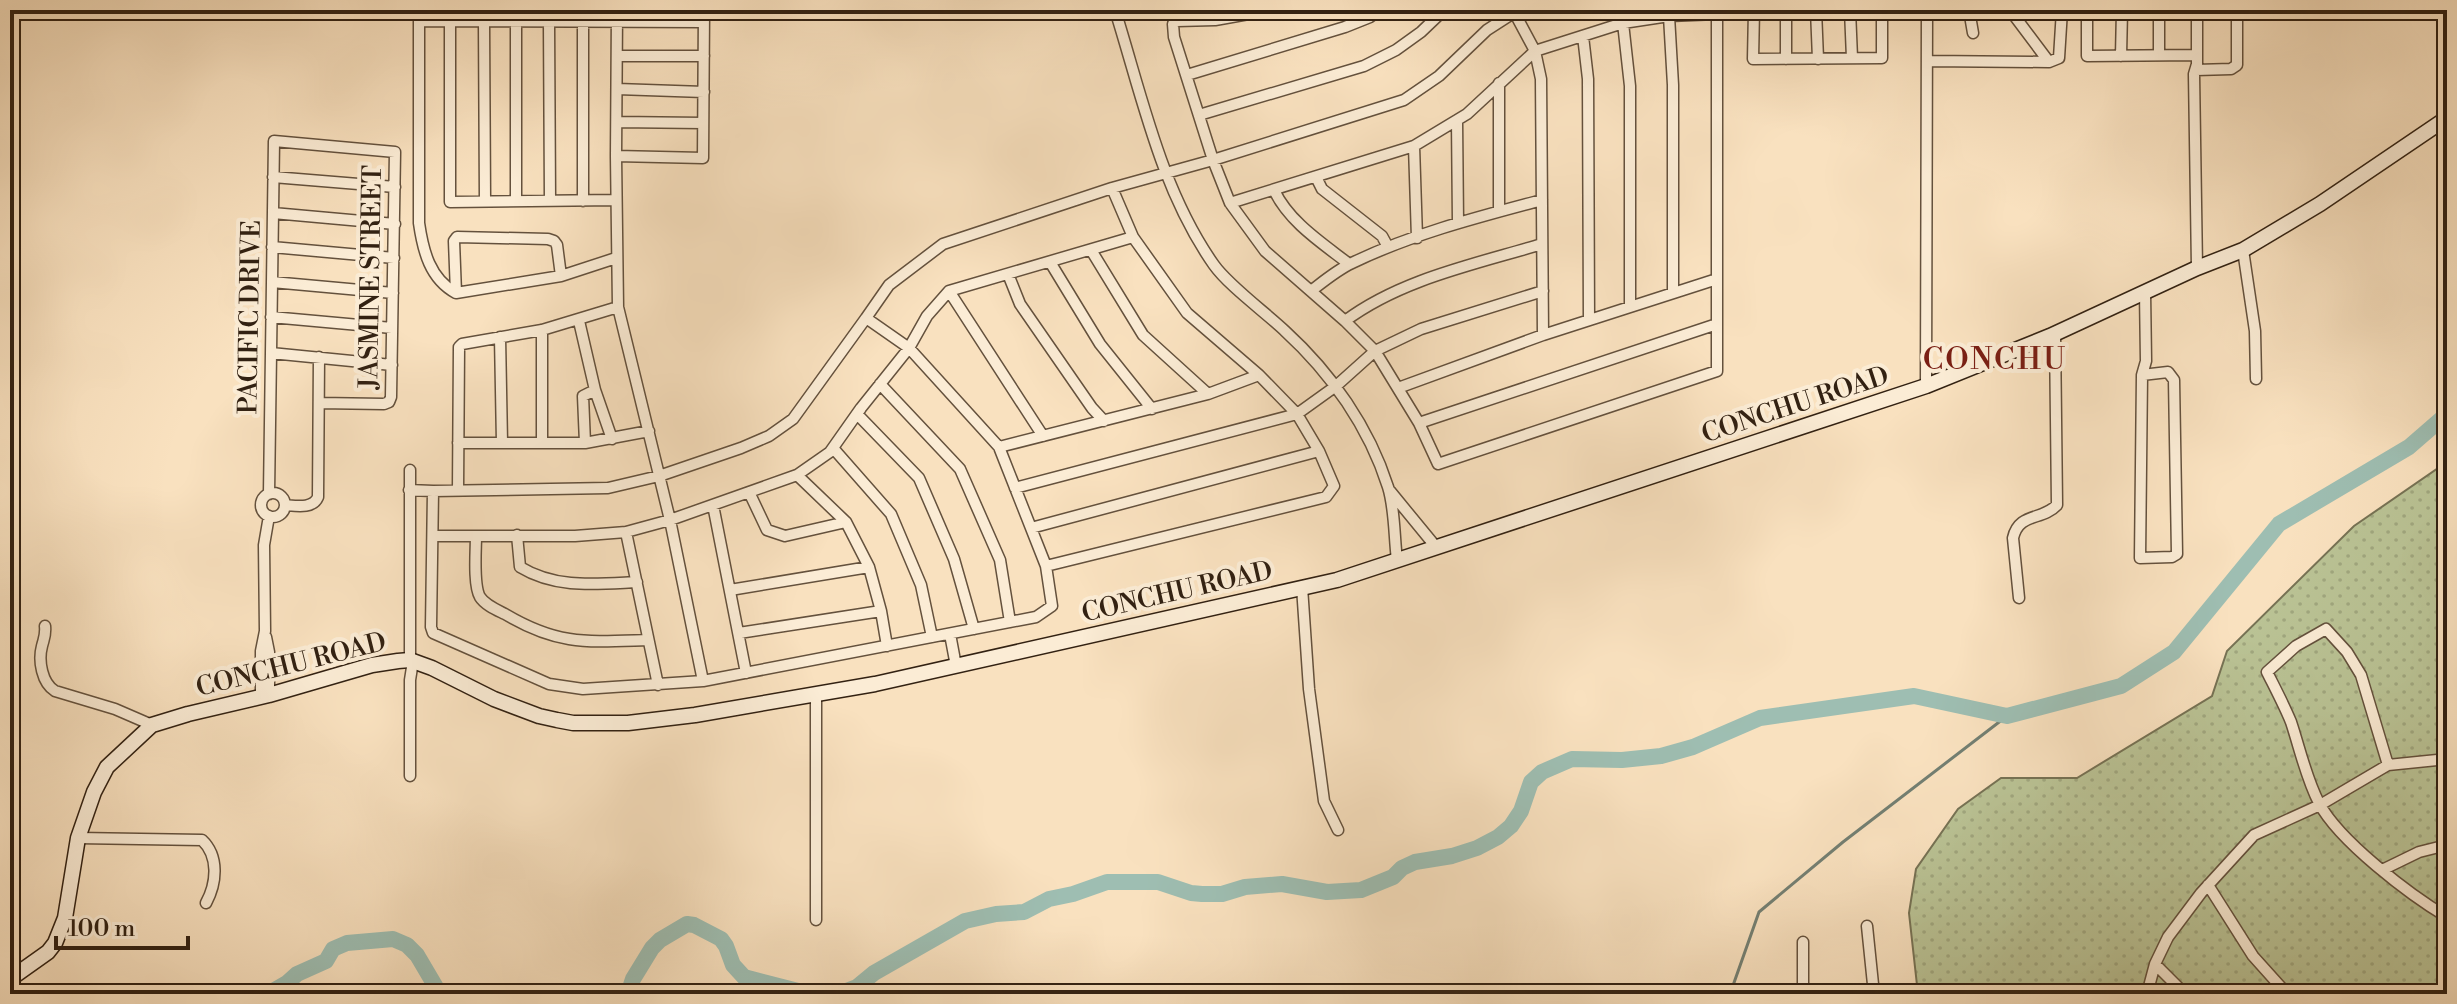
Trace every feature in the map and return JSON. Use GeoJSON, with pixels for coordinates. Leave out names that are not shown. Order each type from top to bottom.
{"type":"FeatureCollection","features":[{"type":"Feature","properties":{"kind":"main road","name":"CONCHU ROAD"},"geometry":{"type":"LineString","coordinates":[[10,979],[48,952],[55,943],[65,918],[78,838],[94,792],[107,767],[152,725],[372,665],[411,661],[539,716],[573,723],[628,723],[681,717],[875,684],[1337,580],[1926,386],[2055,334],[2243,250],[2320,204],[2447,118]]}},
{"type":"Feature","properties":{"kind":"street"},"geometry":{"type":"LineString","coordinates":[[617,10],[618,307],[670,520],[703,681]]}},
{"type":"Feature","properties":{"kind":"street"},"geometry":{"type":"LineString","coordinates":[[616,156],[703,158],[704,10]]}},
{"type":"Feature","properties":{"kind":"street"},"geometry":{"type":"LineString","coordinates":[[1115,10],[1176,199],[1215,267],[1288,333],[1336,386],[1367,438],[1389,490],[1397,560]]}},
{"type":"Feature","properties":{"kind":"street"},"geometry":{"type":"LineString","coordinates":[[1230,203],[1414,146],[1467,114],[1535,51],[1623,23],[1717,12],[1717,371],[1438,464],[1419,423],[1375,351],[1265,251],[1230,203],[1213,160],[1173,24],[1177,21],[1215,20],[1271,10]]}},
{"type":"Feature","properties":{"kind":"street"},"geometry":{"type":"LineString","coordinates":[[1187,75],[1345,27],[1380,10]]}},
{"type":"Feature","properties":{"kind":"street"},"geometry":{"type":"LineString","coordinates":[[1199,115],[1364,66],[1396,50],[1444,10]]}},
{"type":"Feature","properties":{"kind":"street"},"geometry":{"type":"LineString","coordinates":[[1754,10],[1753,59],[1882,58],[1882,10]]}},
{"type":"Feature","properties":{"kind":"street"},"geometry":{"type":"LineString","coordinates":[[1786,10],[1786,59]]}},
{"type":"Feature","properties":{"kind":"street"},"geometry":{"type":"LineString","coordinates":[[1816,10],[1818,59]]}},
{"type":"Feature","properties":{"kind":"street"},"geometry":{"type":"LineString","coordinates":[[1850,10],[1852,58]]}},
{"type":"Feature","properties":{"kind":"street"},"geometry":{"type":"LineString","coordinates":[[1926,386],[1927,10]]}},
{"type":"Feature","properties":{"kind":"street"},"geometry":{"type":"LineString","coordinates":[[1969,10],[1973,33]]}},
{"type":"Feature","properties":{"kind":"street"},"geometry":{"type":"LineString","coordinates":[[2010,10],[2054,60]]}},
{"type":"Feature","properties":{"kind":"street"},"geometry":{"type":"LineString","coordinates":[[2054,60],[2062,10]]}},
{"type":"Feature","properties":{"kind":"street"},"geometry":{"type":"LineString","coordinates":[[2087,10],[2087,56],[2197,55]]}},
{"type":"Feature","properties":{"kind":"street"},"geometry":{"type":"LineString","coordinates":[[2121,56],[2122,10]]}},
{"type":"Feature","properties":{"kind":"street"},"geometry":{"type":"LineString","coordinates":[[2159,10],[2159,55]]}},
{"type":"Feature","properties":{"kind":"street"},"geometry":{"type":"LineString","coordinates":[[2197,10],[2197,268]]}},
{"type":"Feature","properties":{"kind":"street"},"geometry":{"type":"LineString","coordinates":[[2196,70],[2231,69],[2237,65],[2237,10]]}},
{"type":"Feature","properties":{"kind":"street"},"geometry":{"type":"LineString","coordinates":[[2280,10],[2308,10]]}},
{"type":"Feature","properties":{"kind":"street"},"geometry":{"type":"LineString","coordinates":[[409,490],[608,488],[659,476],[769,436],[793,419],[889,285],[943,244],[1112,188],[1404,100],[1439,76],[1487,30],[1515,11],[1535,51],[1541,79],[1543,335]]}},
{"type":"Feature","properties":{"kind":"street"},"geometry":{"type":"LineString","coordinates":[[616,258],[561,276],[456,293],[442,283],[430,264],[422,241],[418,209],[419,21],[450,16],[484,22],[617,22],[672,16],[704,22]]}},
{"type":"Feature","properties":{"kind":"street"},"geometry":{"type":"LineString","coordinates":[[450,16],[450,202],[616,200]]}},
{"type":"Feature","properties":{"kind":"street"},"geometry":{"type":"LineString","coordinates":[[1669,16],[1673,85],[1673,292]]}},
{"type":"Feature","properties":{"kind":"street"},"geometry":{"type":"LineString","coordinates":[[484,22],[485,202]]}},
{"type":"Feature","properties":{"kind":"street"},"geometry":{"type":"LineString","coordinates":[[516,22],[516,201]]}},
{"type":"Feature","properties":{"kind":"street"},"geometry":{"type":"LineString","coordinates":[[549,22],[550,201]]}},
{"type":"Feature","properties":{"kind":"street"},"geometry":{"type":"LineString","coordinates":[[583,22],[583,201]]}},
{"type":"Feature","properties":{"kind":"street"},"geometry":{"type":"LineString","coordinates":[[1623,23],[1630,86],[1630,306]]}},
{"type":"Feature","properties":{"kind":"street"},"geometry":{"type":"LineString","coordinates":[[1583,36],[1588,79],[1589,320]]}},
{"type":"Feature","properties":{"kind":"street"},"geometry":{"type":"LineString","coordinates":[[617,56],[704,56]]}},
{"type":"Feature","properties":{"kind":"street"},"geometry":{"type":"LineString","coordinates":[[1928,61],[2054,60]]}},
{"type":"Feature","properties":{"kind":"street"},"geometry":{"type":"LineString","coordinates":[[1499,83],[1499,211]]}},
{"type":"Feature","properties":{"kind":"street"},"geometry":{"type":"LineString","coordinates":[[617,89],[704,92]]}},
{"type":"Feature","properties":{"kind":"street"},"geometry":{"type":"LineString","coordinates":[[1457,120],[1458,223]]}},
{"type":"Feature","properties":{"kind":"street"},"geometry":{"type":"LineString","coordinates":[[617,122],[703,123]]}},
{"type":"Feature","properties":{"kind":"street","name":"PACIFIC DRIVE"},"geometry":{"type":"LineString","coordinates":[[269,494],[274,141],[395,152]]}},
{"type":"Feature","properties":{"kind":"street"},"geometry":{"type":"LineString","coordinates":[[1414,146],[1417,238]]}},
{"type":"Feature","properties":{"kind":"street","name":"JASMINE STREET"},"geometry":{"type":"LineString","coordinates":[[319,403],[379,405],[389,402],[395,152]]}},
{"type":"Feature","properties":{"kind":"street"},"geometry":{"type":"LineString","coordinates":[[273,177],[395,187]]}},
{"type":"Feature","properties":{"kind":"street"},"geometry":{"type":"LineString","coordinates":[[1316,177],[1322,189],[1382,236],[1388,247]]}},
{"type":"Feature","properties":{"kind":"street"},"geometry":{"type":"LineString","coordinates":[[1046,566],[1326,497],[1334,486],[1319,451],[1297,414],[1259,375],[1187,313],[1133,237],[1112,188]]}},
{"type":"Feature","properties":{"kind":"street"},"geometry":{"type":"LineString","coordinates":[[1274,190],[1279,201],[1300,225],[1349,264]]}},
{"type":"Feature","properties":{"kind":"street"},"geometry":{"type":"LineString","coordinates":[[1311,291],[1349,264],[1388,247],[1458,223],[1542,200]]}},
{"type":"Feature","properties":{"kind":"street"},"geometry":{"type":"LineString","coordinates":[[273,213],[395,224]]}},
{"type":"Feature","properties":{"kind":"street"},"geometry":{"type":"LineString","coordinates":[[456,293],[454,241],[461,236],[554,241],[561,276]]}},
{"type":"Feature","properties":{"kind":"street"},"geometry":{"type":"LineString","coordinates":[[433,536],[575,536],[626,532],[670,520],[797,475],[830,452],[909,348],[927,316],[949,291],[1133,237]]}},
{"type":"Feature","properties":{"kind":"street"},"geometry":{"type":"LineString","coordinates":[[1345,321],[1372,303],[1416,283],[1542,244]]}},
{"type":"Feature","properties":{"kind":"street"},"geometry":{"type":"LineString","coordinates":[[272,247],[394,258]]}},
{"type":"Feature","properties":{"kind":"street"},"geometry":{"type":"LineString","coordinates":[[1091,250],[1143,335],[1208,394]]}},
{"type":"Feature","properties":{"kind":"street"},"geometry":{"type":"LineString","coordinates":[[2243,250],[2255,331],[2256,379]]}},
{"type":"Feature","properties":{"kind":"street"},"geometry":{"type":"LineString","coordinates":[[1050,262],[1100,344],[1152,409]]}},
{"type":"Feature","properties":{"kind":"street"},"geometry":{"type":"LineString","coordinates":[[1008,274],[1020,304],[1104,421]]}},
{"type":"Feature","properties":{"kind":"street"},"geometry":{"type":"LineString","coordinates":[[1398,388],[1543,335],[1717,279]]}},
{"type":"Feature","properties":{"kind":"street"},"geometry":{"type":"LineString","coordinates":[[272,282],[393,293]]}},
{"type":"Feature","properties":{"kind":"street"},"geometry":{"type":"LineString","coordinates":[[949,291],[1043,436]]}},
{"type":"Feature","properties":{"kind":"street"},"geometry":{"type":"LineString","coordinates":[[1015,488],[1297,414],[1336,386],[1375,351],[1421,329],[1543,291]]}},
{"type":"Feature","properties":{"kind":"street"},"geometry":{"type":"LineString","coordinates":[[2142,375],[2168,372],[2174,380],[2177,554],[2172,557],[2140,558],[2142,375],[2146,361],[2145,292]]}},
{"type":"Feature","properties":{"kind":"street"},"geometry":{"type":"LineString","coordinates":[[458,490],[459,347],[579,321],[618,307]]}},
{"type":"Feature","properties":{"kind":"street"},"geometry":{"type":"LineString","coordinates":[[271,317],[392,328]]}},
{"type":"Feature","properties":{"kind":"street"},"geometry":{"type":"LineString","coordinates":[[433,491],[431,627],[437,635],[549,684],[583,689],[703,681],[1036,617],[1052,606],[1046,566],[999,447],[909,348],[866,318]]}},
{"type":"Feature","properties":{"kind":"street"},"geometry":{"type":"LineString","coordinates":[[579,321],[595,390],[612,439]]}},
{"type":"Feature","properties":{"kind":"street"},"geometry":{"type":"LineString","coordinates":[[1419,423],[1717,324]]}},
{"type":"Feature","properties":{"kind":"street"},"geometry":{"type":"LineString","coordinates":[[542,330],[542,443]]}},
{"type":"Feature","properties":{"kind":"street"},"geometry":{"type":"LineString","coordinates":[[2019,598],[2013,538],[2015,528],[2022,521],[2054,510],[2057,505],[2055,334]]}},
{"type":"Feature","properties":{"kind":"street"},"geometry":{"type":"LineString","coordinates":[[500,337],[502,443]]}},
{"type":"Feature","properties":{"kind":"street"},"geometry":{"type":"LineString","coordinates":[[271,353],[392,365]]}},
{"type":"Feature","properties":{"kind":"street"},"geometry":{"type":"LineString","coordinates":[[285,505],[311,505],[318,497],[319,357]]}},
{"type":"Feature","properties":{"kind":"street"},"geometry":{"type":"LineString","coordinates":[[999,447],[1208,394],[1259,375]]}},
{"type":"Feature","properties":{"kind":"street"},"geometry":{"type":"LineString","coordinates":[[880,384],[960,469],[1000,560],[1010,622]]}},
{"type":"Feature","properties":{"kind":"street"},"geometry":{"type":"LineString","coordinates":[[585,443],[583,396],[595,390]]}},
{"type":"Feature","properties":{"kind":"street"},"geometry":{"type":"LineString","coordinates":[[857,414],[919,478],[954,559],[974,629]]}},
{"type":"Feature","properties":{"kind":"street"},"geometry":{"type":"LineString","coordinates":[[458,443],[585,443],[649,431]]}},
{"type":"Feature","properties":{"kind":"street"},"geometry":{"type":"LineString","coordinates":[[833,448],[891,514],[921,585],[932,637]]}},
{"type":"Feature","properties":{"kind":"street"},"geometry":{"type":"LineString","coordinates":[[1031,528],[1319,451]]}},
{"type":"Feature","properties":{"kind":"street"},"geometry":{"type":"LineString","coordinates":[[410,470],[410,776]]}},
{"type":"Feature","properties":{"kind":"street"},"geometry":{"type":"LineString","coordinates":[[797,475],[846,522],[869,567],[887,646]]}},
{"type":"Feature","properties":{"kind":"street"},"geometry":{"type":"LineString","coordinates":[[1389,490],[1436,547]]}},
{"type":"Feature","properties":{"kind":"street"},"geometry":{"type":"LineString","coordinates":[[749,492],[767,530],[785,536],[846,522]]}},
{"type":"Feature","properties":{"kind":"street"},"geometry":{"type":"LineString","coordinates":[[269,494],[280,495],[285,505],[282,514],[273,517],[263,511],[262,503],[269,494]]}},
{"type":"Feature","properties":{"kind":"street"},"geometry":{"type":"LineString","coordinates":[[713,505],[746,673]]}},
{"type":"Feature","properties":{"kind":"street"},"geometry":{"type":"LineString","coordinates":[[265,696],[261,651],[265,631],[264,545],[269,516]]}},
{"type":"Feature","properties":{"kind":"street"},"geometry":{"type":"LineString","coordinates":[[626,532],[658,685]]}},
{"type":"Feature","properties":{"kind":"street"},"geometry":{"type":"LineString","coordinates":[[517,535],[520,567],[531,574],[570,585],[637,582]]}},
{"type":"Feature","properties":{"kind":"street"},"geometry":{"type":"LineString","coordinates":[[476,536],[477,590],[485,602],[495,609],[546,635],[582,642],[648,640]]}},
{"type":"Feature","properties":{"kind":"street"},"geometry":{"type":"LineString","coordinates":[[730,590],[869,567]]}},
{"type":"Feature","properties":{"kind":"street"},"geometry":{"type":"LineString","coordinates":[[1302,587],[1309,689],[1324,801],[1338,830]]}},
{"type":"Feature","properties":{"kind":"street"},"geometry":{"type":"LineString","coordinates":[[739,633],[881,611]]}},
{"type":"Feature","properties":{"kind":"street"},"geometry":{"type":"LineString","coordinates":[[45,626],[41,662],[48,687],[152,725]]}},
{"type":"Feature","properties":{"kind":"street"},"geometry":{"type":"LineString","coordinates":[[2388,765],[2361,675],[2347,652],[2326,629],[2296,646],[2267,672],[2290,719],[2320,805],[2340,831],[2382,870],[2419,900],[2447,917]]}},
{"type":"Feature","properties":{"kind":"street"},"geometry":{"type":"LineString","coordinates":[[950,634],[956,666]]}},
{"type":"Feature","properties":{"kind":"street"},"geometry":{"type":"LineString","coordinates":[[816,694],[816,920]]}},
{"type":"Feature","properties":{"kind":"street"},"geometry":{"type":"LineString","coordinates":[[2147,994],[2155,964],[2168,937],[2208,885],[2254,835],[2320,805],[2388,765],[2447,759]]}},
{"type":"Feature","properties":{"kind":"street"},"geometry":{"type":"LineString","coordinates":[[78,838],[202,840],[212,852],[214,865],[212,892],[206,903]]}},
{"type":"Feature","properties":{"kind":"street"},"geometry":{"type":"LineString","coordinates":[[2382,870],[2419,852],[2447,845]]}},
{"type":"Feature","properties":{"kind":"street"},"geometry":{"type":"LineString","coordinates":[[2208,885],[2253,956],[2287,994]]}},
{"type":"Feature","properties":{"kind":"street"},"geometry":{"type":"LineString","coordinates":[[1867,926],[1874,994]]}},
{"type":"Feature","properties":{"kind":"street"},"geometry":{"type":"LineString","coordinates":[[1803,942],[1803,994]]}},
{"type":"Feature","properties":{"kind":"street"},"geometry":{"type":"LineString","coordinates":[[2155,964],[2185,994]]}},
{"type":"Feature","properties":{"kind":"green space"},"geometry":{"type":"Polygon","coordinates":[[[2447,462],[2447,994],[1918,994],[1909,913],[1916,869],[1958,809],[2001,778],[2077,778],[2212,696],[2227,651],[2354,526],[2447,462]]]}},
{"type":"Feature","properties":{"kind":"waterway"},"geometry":{"type":"LineString","coordinates":[[10,26],[18,10]]}},
{"type":"Feature","properties":{"kind":"waterway"},"geometry":{"type":"LineString","coordinates":[[628,994],[633,979],[652,948],[687,924],[721,939],[733,965],[744,977],[798,991],[841,993],[857,987],[874,973],[965,921],[1024,912],[1049,899],[1107,882],[1158,882],[1202,894],[1222,894],[1245,887],[1282,884],[1327,892],[1361,890],[1393,877],[1415,862],[1452,856],[1498,837],[1511,826],[1521,811],[1531,782],[1542,772],[1572,759],[1622,760],[1661,756],[1693,747],[1760,718],[1914,696],[2007,716],[2121,686],[2174,652],[2279,524],[2409,447],[2447,414]]}},
{"type":"Feature","properties":{"kind":"waterway"},"geometry":{"type":"LineString","coordinates":[[1730,994],[1759,912],[1843,842],[2007,716]]}},
{"type":"Feature","properties":{"kind":"waterway"},"geometry":{"type":"LineString","coordinates":[[268,994],[297,974],[326,961],[333,949],[347,943],[393,939],[407,945],[417,955],[440,994]]}},
{"type":"Feature","properties":{"kind":"waterway"},"geometry":{"type":"LineString","coordinates":[[869,994],[874,973]]}},
{"type":"Feature","properties":{"kind":"district","name":"CONCHU"},"geometry":{"type":"Point","coordinates":[1995,359]}}]}
